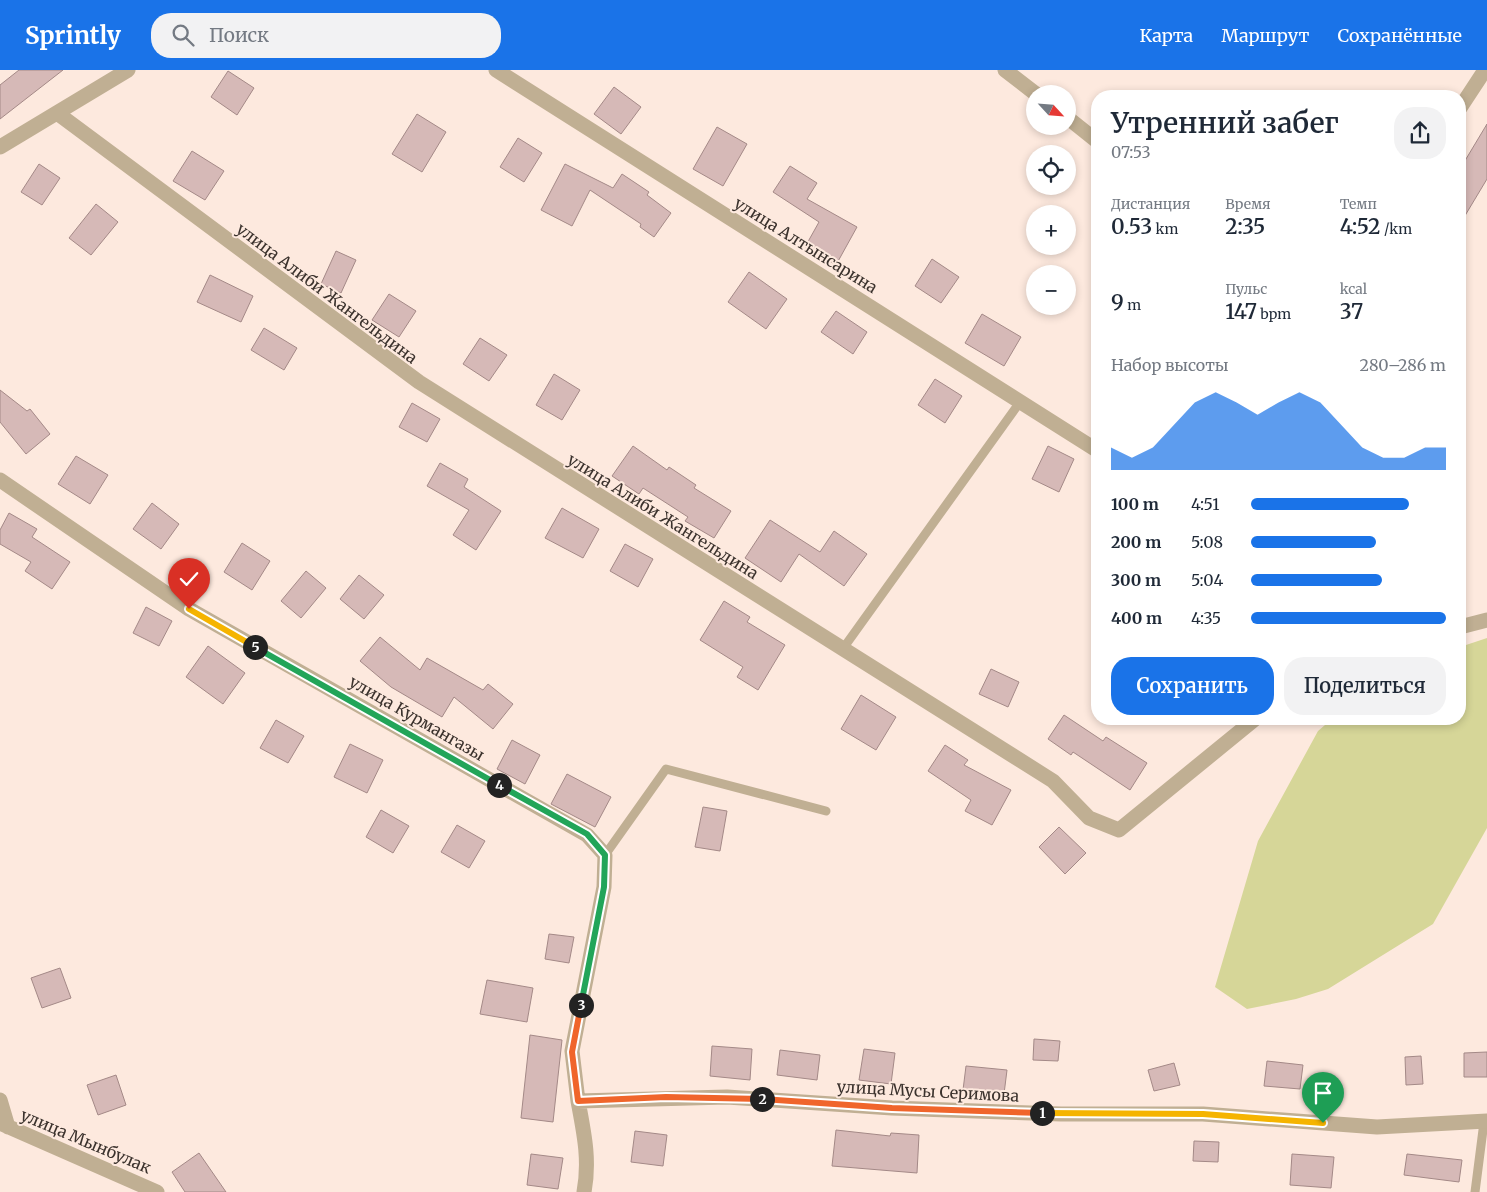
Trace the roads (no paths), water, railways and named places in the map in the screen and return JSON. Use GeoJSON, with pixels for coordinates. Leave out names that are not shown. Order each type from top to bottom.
{"type":"FeatureCollection","features":[{"type":"Feature","properties":{"kind":"street"},"geometry":{"type":"LineString","coordinates":[[0,147],[128,70]]}},
{"type":"Feature","properties":{"kind":"street","name":"улица Алтынсарина"},"geometry":{"type":"LineString","coordinates":[[496,70],[1091,447]]}},
{"type":"Feature","properties":{"kind":"street"},"geometry":{"type":"LineString","coordinates":[[1005,70],[1026,86]]}},
{"type":"Feature","properties":{"kind":"street"},"geometry":{"type":"LineString","coordinates":[[1466,99],[1485,70]]}},
{"type":"Feature","properties":{"kind":"street","name":"улица Алиби Жангельдина"},"geometry":{"type":"LineString","coordinates":[[57,113],[419,382],[842,650],[1053,781],[1089,818],[1118,830],[1248,725]]}},
{"type":"Feature","properties":{"kind":"street"},"geometry":{"type":"LineString","coordinates":[[1076,124],[1091,136]]}},
{"type":"Feature","properties":{"kind":"street","name":"улица Курмангазы"},"geometry":{"type":"LineString","coordinates":[[0,480],[189,609],[587,834],[605,855]]}},
{"type":"Feature","properties":{"kind":"street"},"geometry":{"type":"LineString","coordinates":[[1466,625],[1487,620]]}},
{"type":"Feature","properties":{"kind":"street"},"geometry":{"type":"LineString","coordinates":[[584,1192],[588,1174],[588,1150],[578,1101],[572,1052],[604,887],[605,855]]}},
{"type":"Feature","properties":{"kind":"street","name":"улица Мусы Серимова"},"geometry":{"type":"LineString","coordinates":[[578,1101],[666,1097],[727,1097],[892,1108],[1061,1114],[1203,1114],[1377,1127],[1485,1122]]}},
{"type":"Feature","properties":{"kind":"street"},"geometry":{"type":"LineString","coordinates":[[0,1100],[4,1125]]}},
{"type":"Feature","properties":{"kind":"street","name":"улица Мынбулак"},"geometry":{"type":"LineString","coordinates":[[4,1125],[155,1192]]}},
{"type":"Feature","properties":{"kind":"lane"},"geometry":{"type":"LineString","coordinates":[[842,650],[1020,402]]}},
{"type":"Feature","properties":{"kind":"lane"},"geometry":{"type":"LineString","coordinates":[[605,855],[666,769],[826,811]]}},
{"type":"Feature","properties":{"kind":"lane"},"geometry":{"type":"LineString","coordinates":[[1474,1192],[1485,1122]]}}]}
